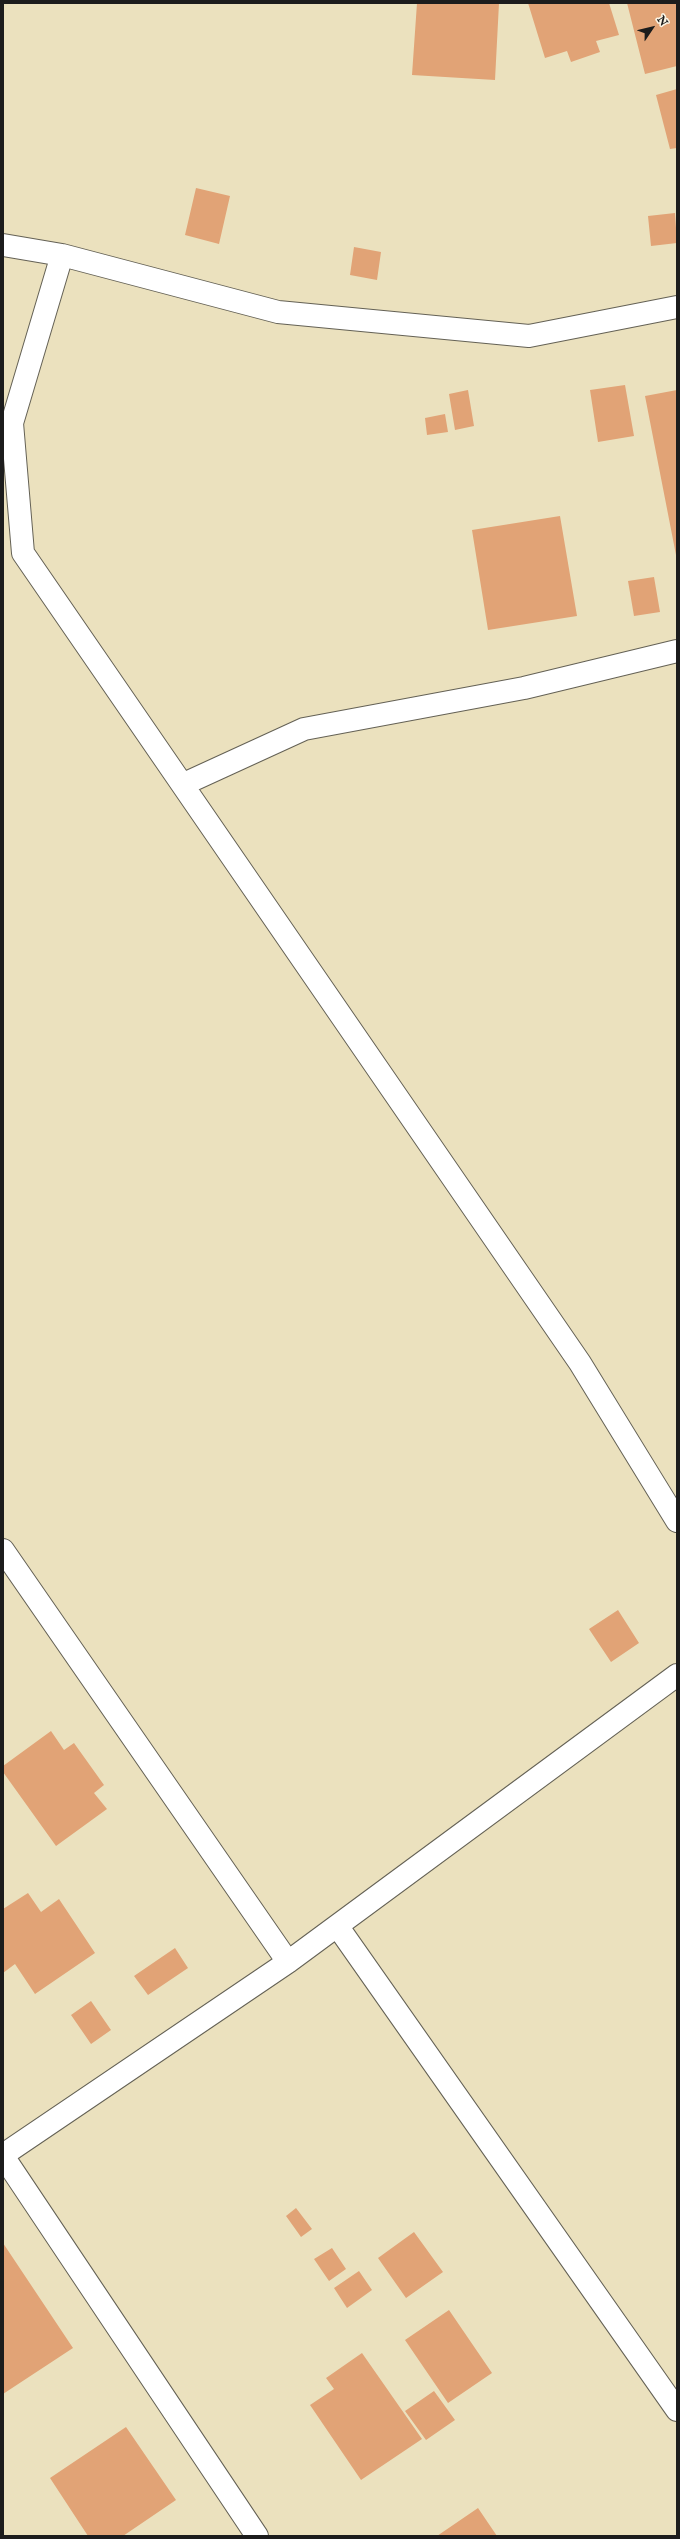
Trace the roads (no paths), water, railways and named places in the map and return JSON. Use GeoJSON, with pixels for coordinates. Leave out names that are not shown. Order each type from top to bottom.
{"type":"FeatureCollection","features":[{"type":"Feature","properties":{"kind":"street"},"geometry":{"type":"LineString","coordinates":[[3,245],[62,256],[278,312],[529,336],[677,307]]}},
{"type":"Feature","properties":{"kind":"street"},"geometry":{"type":"LineString","coordinates":[[62,256],[12,423],[23,553],[184,784],[580,1363],[677,1521]]}},
{"type":"Feature","properties":{"kind":"street"},"geometry":{"type":"LineString","coordinates":[[184,784],[304,729],[524,688],[677,651]]}},
{"type":"Feature","properties":{"kind":"street"},"geometry":{"type":"LineString","coordinates":[[3,1550],[288,1962]]}},
{"type":"Feature","properties":{"kind":"street"},"geometry":{"type":"LineString","coordinates":[[257,2536],[3,2156],[338,1927],[677,1675]]}},
{"type":"Feature","properties":{"kind":"street"},"geometry":{"type":"LineString","coordinates":[[338,1927],[677,2410]]}}]}
